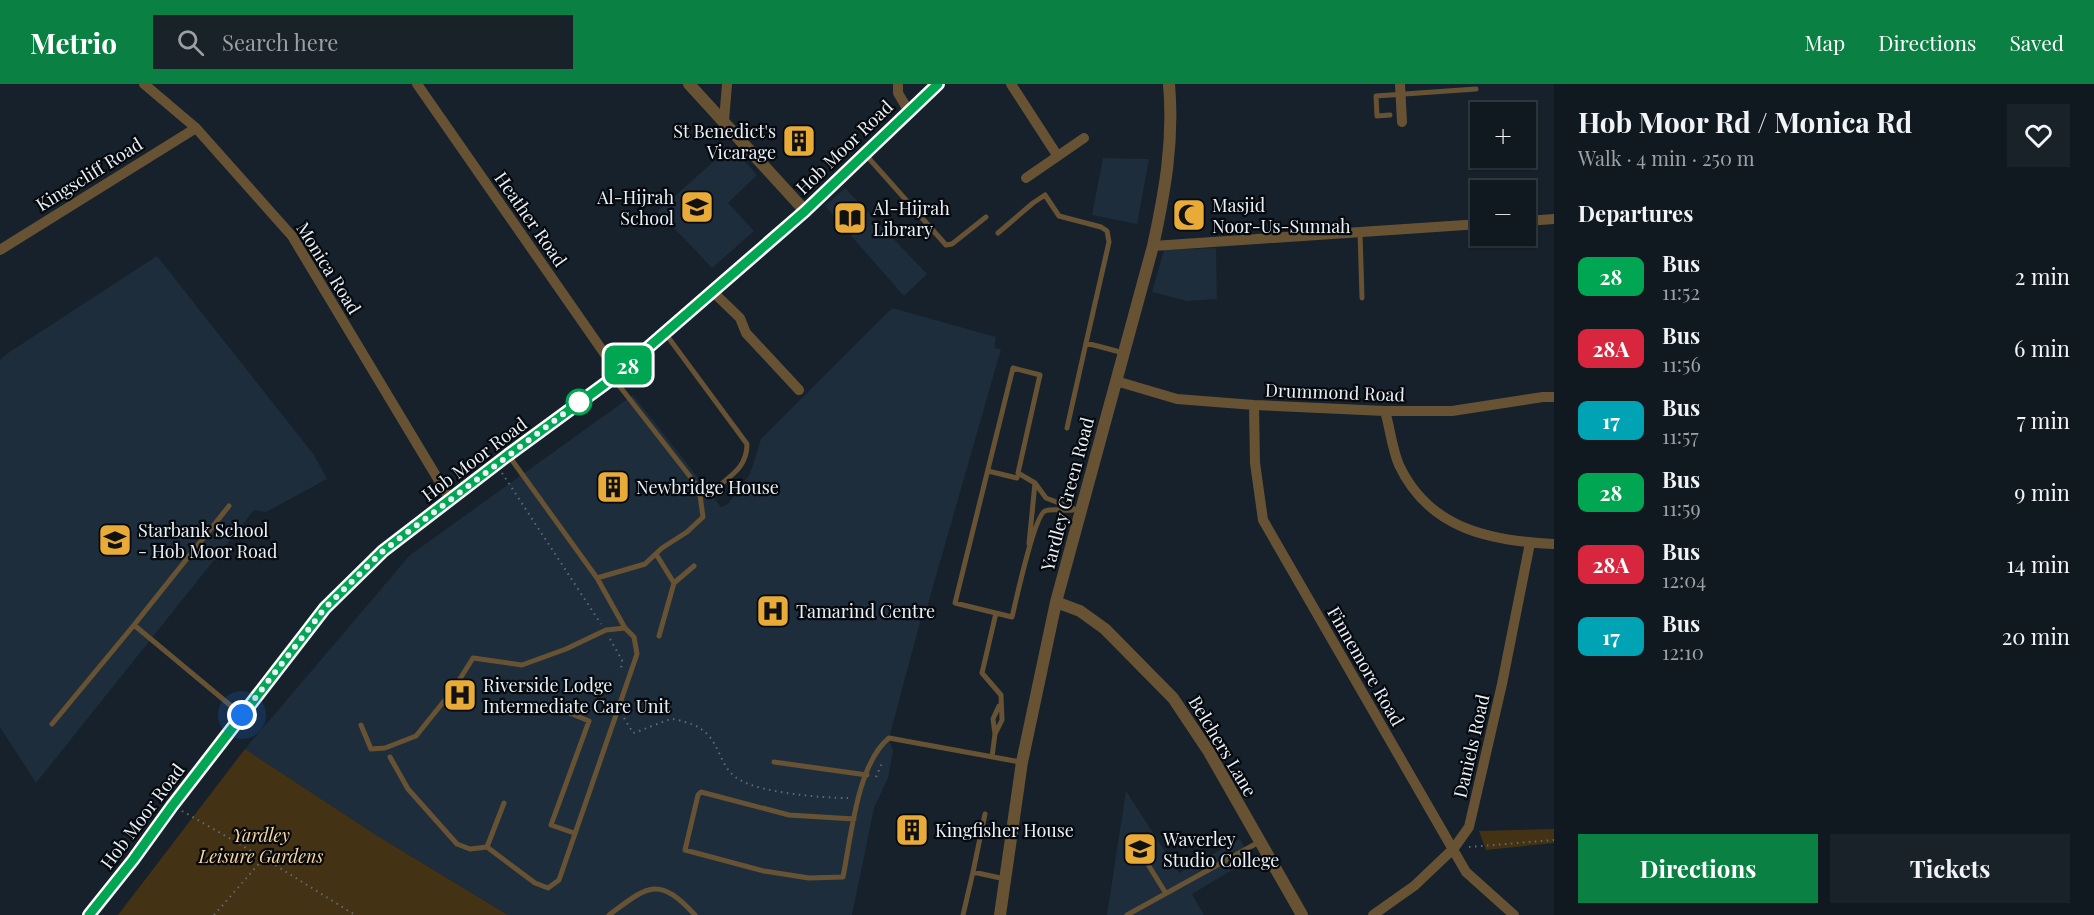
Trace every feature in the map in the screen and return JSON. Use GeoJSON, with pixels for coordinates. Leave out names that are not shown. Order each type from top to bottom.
{"type":"FeatureCollection","features":[{"type":"Feature","properties":{"kind":"street","name":"Monica Road"},"geometry":{"type":"LineString","coordinates":[[144,84],[196,128],[291,236],[450,499]]}},
{"type":"Feature","properties":{"kind":"street","name":"Heather Road"},"geometry":{"type":"LineString","coordinates":[[417,84],[616,375]]}},
{"type":"Feature","properties":{"kind":"street"},"geometry":{"type":"LineString","coordinates":[[688,84],[805,211]]}},
{"type":"Feature","properties":{"kind":"street"},"geometry":{"type":"LineString","coordinates":[[724,121],[727,84]]}},
{"type":"Feature","properties":{"kind":"street"},"geometry":{"type":"LineString","coordinates":[[898,84],[898,93],[908,110]]}},
{"type":"Feature","properties":{"kind":"street","name":"Hob Moor Road"},"geometry":{"type":"LineString","coordinates":[[89,915],[325,608],[383,551],[616,375],[805,211],[908,110],[938,84]]}},
{"type":"Feature","properties":{"kind":"street"},"geometry":{"type":"LineString","coordinates":[[1011,84],[1057,155]]}},
{"type":"Feature","properties":{"kind":"street","name":"Yardley Green Road"},"geometry":{"type":"LineString","coordinates":[[1000,915],[1022,762],[1056,602],[1077,511],[1124,353],[1161,210],[1172,135],[1169,84]]}},
{"type":"Feature","properties":{"kind":"street"},"geometry":{"type":"LineString","coordinates":[[1401,89],[1402,122]]}},
{"type":"Feature","properties":{"kind":"street","name":"Kingscliff Road"},"geometry":{"type":"LineString","coordinates":[[0,250],[196,128]]}},
{"type":"Feature","properties":{"kind":"street"},"geometry":{"type":"LineString","coordinates":[[1026,178],[1084,138]]}},
{"type":"Feature","properties":{"kind":"street"},"geometry":{"type":"LineString","coordinates":[[1536,220],[1554,219]]}},
{"type":"Feature","properties":{"kind":"street"},"geometry":{"type":"LineString","coordinates":[[1153,246],[1470,225]]}},
{"type":"Feature","properties":{"kind":"street"},"geometry":{"type":"LineString","coordinates":[[712,291],[740,318],[746,333],[799,390]]}},
{"type":"Feature","properties":{"kind":"street","name":"Drummond Road"},"geometry":{"type":"LineString","coordinates":[[1116,381],[1177,399],[1385,411],[1452,411],[1554,397]]}},
{"type":"Feature","properties":{"kind":"street","name":"Finnemore Road"},"geometry":{"type":"LineString","coordinates":[[1254,405],[1255,463],[1263,520],[1466,872],[1514,915]]}},
{"type":"Feature","properties":{"kind":"street"},"geometry":{"type":"LineString","coordinates":[[1385,411],[1399,464],[1423,502],[1456,525],[1471,531],[1498,539],[1554,544]]}},
{"type":"Feature","properties":{"kind":"street","name":"Daniels Road"},"geometry":{"type":"LineString","coordinates":[[1373,915],[1414,886],[1454,848],[1469,827],[1502,684],[1530,543]]}},
{"type":"Feature","properties":{"kind":"street","name":"Belchers Lane"},"geometry":{"type":"LineString","coordinates":[[1056,602],[1080,611],[1106,629],[1173,698],[1209,752],[1302,915]]}},
{"type":"Feature","properties":{"kind":"lane"},"geometry":{"type":"LineString","coordinates":[[1390,115],[1377,116],[1376,96],[1401,89],[1476,89]]}},
{"type":"Feature","properties":{"kind":"lane"},"geometry":{"type":"LineString","coordinates":[[864,153],[945,245],[952,244],[986,218]]}},
{"type":"Feature","properties":{"kind":"lane"},"geometry":{"type":"LineString","coordinates":[[998,233],[1045,195],[1059,216],[1101,227],[1107,231],[1109,242],[1067,428]]}},
{"type":"Feature","properties":{"kind":"lane"},"geometry":{"type":"LineString","coordinates":[[1360,232],[1362,298]]}},
{"type":"Feature","properties":{"kind":"lane"},"geometry":{"type":"LineString","coordinates":[[665,333],[747,444],[747,456],[741,467],[714,490]]}},
{"type":"Feature","properties":{"kind":"lane"},"geometry":{"type":"LineString","coordinates":[[1086,343],[1124,353]]}},
{"type":"Feature","properties":{"kind":"lane"},"geometry":{"type":"LineString","coordinates":[[1064,508],[1046,510],[1040,515],[1028,551],[1012,617],[955,603],[1013,368],[1040,375],[1018,473],[1035,483],[1046,498],[1064,508],[1077,511]]}},
{"type":"Feature","properties":{"kind":"lane"},"geometry":{"type":"LineString","coordinates":[[597,578],[645,564],[703,517],[699,489],[616,375]]}},
{"type":"Feature","properties":{"kind":"lane"},"geometry":{"type":"LineString","coordinates":[[390,757],[408,789],[457,844],[470,849],[487,847],[535,883],[548,888],[559,880],[637,654],[634,637],[625,628],[597,578],[508,455]]}},
{"type":"Feature","properties":{"kind":"lane"},"geometry":{"type":"LineString","coordinates":[[988,471],[1017,478]]}},
{"type":"Feature","properties":{"kind":"lane"},"geometry":{"type":"LineString","coordinates":[[1028,551],[1035,483]]}},
{"type":"Feature","properties":{"kind":"lane"},"geometry":{"type":"LineString","coordinates":[[52,724],[229,506]]}},
{"type":"Feature","properties":{"kind":"lane"},"geometry":{"type":"LineString","coordinates":[[656,554],[674,583]]}},
{"type":"Feature","properties":{"kind":"lane"},"geometry":{"type":"LineString","coordinates":[[659,636],[674,583],[694,567]]}},
{"type":"Feature","properties":{"kind":"lane"},"geometry":{"type":"LineString","coordinates":[[993,757],[995,734],[1002,720],[1000,695],[982,673],[996,613]]}},
{"type":"Feature","properties":{"kind":"lane"},"geometry":{"type":"LineString","coordinates":[[134,625],[242,715]]}},
{"type":"Feature","properties":{"kind":"lane"},"geometry":{"type":"LineString","coordinates":[[361,725],[371,749],[385,748],[416,736],[453,690],[473,658],[522,665],[566,649],[606,630],[625,628]]}},
{"type":"Feature","properties":{"kind":"lane"},"geometry":{"type":"LineString","coordinates":[[565,711],[589,721],[551,825],[574,833]]}},
{"type":"Feature","properties":{"kind":"lane"},"geometry":{"type":"LineString","coordinates":[[854,819],[789,815],[701,792],[698,795],[685,850],[764,871],[809,878],[843,877],[854,819],[857,798],[880,746],[889,738],[1022,762]]}},
{"type":"Feature","properties":{"kind":"lane"},"geometry":{"type":"LineString","coordinates":[[774,762],[867,775]]}},
{"type":"Feature","properties":{"kind":"lane"},"geometry":{"type":"LineString","coordinates":[[487,847],[504,803]]}},
{"type":"Feature","properties":{"kind":"lane"},"geometry":{"type":"LineString","coordinates":[[963,915],[985,814]]}},
{"type":"Feature","properties":{"kind":"lane"},"geometry":{"type":"LineString","coordinates":[[1133,840],[1165,892]]}},
{"type":"Feature","properties":{"kind":"lane"},"geometry":{"type":"LineString","coordinates":[[1127,915],[1259,842]]}},
{"type":"Feature","properties":{"kind":"lane"},"geometry":{"type":"LineString","coordinates":[[973,872],[1005,879]]}},
{"type":"Feature","properties":{"kind":"lane"},"geometry":{"type":"LineString","coordinates":[[609,915],[642,891],[661,889],[677,896],[695,915]]}},
{"type":"Feature","properties":{"kind":"path"},"geometry":{"type":"LineString","coordinates":[[496,464],[606,630],[622,660],[621,670]]}},
{"type":"Feature","properties":{"kind":"path"},"geometry":{"type":"LineString","coordinates":[[618,709],[633,733],[649,729],[671,718],[692,724],[708,733],[728,770],[740,781],[770,790],[804,795],[857,798]]}},
{"type":"Feature","properties":{"kind":"path"},"geometry":{"type":"LineString","coordinates":[[875,779],[883,761]]}},
{"type":"Feature","properties":{"kind":"path"},"geometry":{"type":"LineString","coordinates":[[172,806],[264,858],[355,915]]}},
{"type":"Feature","properties":{"kind":"path"},"geometry":{"type":"LineString","coordinates":[[1454,848],[1554,840]]}},
{"type":"Feature","properties":{"kind":"path"},"geometry":{"type":"LineString","coordinates":[[213,915],[264,858]]}},
{"type":"Feature","properties":{"kind":"shaded area","name":"Al-Hijrah School"},"geometry":{"type":"Polygon","coordinates":[[[731,146],[757,175],[728,203],[754,231],[712,268],[658,211],[731,146]]]}},
{"type":"Feature","properties":{"kind":"shaded area"},"geometry":{"type":"Polygon","coordinates":[[[1103,158],[1149,159],[1137,224],[1092,215],[1103,158]]]}},
{"type":"Feature","properties":{"kind":"shaded area"},"geometry":{"type":"Polygon","coordinates":[[[845,188],[927,274],[904,296],[825,206],[845,188]]]}},
{"type":"Feature","properties":{"kind":"shaded area"},"geometry":{"type":"Polygon","coordinates":[[[1216,248],[1217,299],[1187,301],[1152,292],[1164,250],[1216,248]]]}},
{"type":"Feature","properties":{"kind":"shaded area","name":"Starbank School - Hob Moor Road"},"geometry":{"type":"Polygon","coordinates":[[[157,256],[314,455],[327,479],[266,512],[254,510],[36,783],[0,727],[0,360],[157,256]]]}},
{"type":"Feature","properties":{"kind":"shaded area"},"geometry":{"type":"Polygon","coordinates":[[[892,308],[996,337],[994,348],[1001,349],[926,611],[923,611],[889,738],[893,751],[888,778],[874,808],[852,915],[508,915],[376,835],[245,749],[410,555],[633,395],[721,507],[728,504],[750,474],[761,439],[892,308]]]}},
{"type":"Feature","properties":{"kind":"shaded area","name":"Waverley Studio College"},"geometry":{"type":"Polygon","coordinates":[[[1126,791],[1179,873],[1240,839],[1251,859],[1192,894],[1204,915],[1107,915],[1126,791]]]}},
{"type":"Feature","properties":{"kind":"green space","name":"Yardley Leisure Gardens"},"geometry":{"type":"Polygon","coordinates":[[[245,749],[376,835],[508,915],[118,915],[245,749]]]}},
{"type":"Feature","properties":{"kind":"green space"},"geometry":{"type":"Polygon","coordinates":[[[1554,829],[1554,843],[1486,850],[1479,831],[1554,829]]]}},
{"type":"Feature","properties":{"kind":"bus line","name":"28"},"geometry":{"type":"LineString","coordinates":[[89,915],[325,608],[383,551],[613,378],[805,211],[908,110],[938,84]]}},
{"type":"Feature","properties":{"kind":"place","name":"St Benedict's Vicarage"},"geometry":{"type":"Point","coordinates":[799,141]}},
{"type":"Feature","properties":{"kind":"place","name":"Al-Hijrah School"},"geometry":{"type":"Point","coordinates":[697,207]}},
{"type":"Feature","properties":{"kind":"place","name":"Masjid Noor-Us-Sunnah"},"geometry":{"type":"Point","coordinates":[1189,215]}},
{"type":"Feature","properties":{"kind":"place","name":"Al-Hijrah Library"},"geometry":{"type":"Point","coordinates":[850,218]}},
{"type":"Feature","properties":{"kind":"place","name":"Newbridge House"},"geometry":{"type":"Point","coordinates":[613,487]}},
{"type":"Feature","properties":{"kind":"place","name":"Starbank School - Hob Moor Road"},"geometry":{"type":"Point","coordinates":[115,540]}},
{"type":"Feature","properties":{"kind":"place","name":"Tamarind Centre"},"geometry":{"type":"Point","coordinates":[773,611]}},
{"type":"Feature","properties":{"kind":"place","name":"Riverside Lodge Intermediate Care Unit"},"geometry":{"type":"Point","coordinates":[460,695]}},
{"type":"Feature","properties":{"kind":"place","name":"Kingfisher House"},"geometry":{"type":"Point","coordinates":[912,830]}},
{"type":"Feature","properties":{"kind":"place","name":"Waverley Studio College"},"geometry":{"type":"Point","coordinates":[1140,849]}},
{"type":"Feature","properties":{"kind":"route"},"geometry":{"type":"LineString","coordinates":[[242,715],[325,608],[383,551],[579,402]]}}]}
